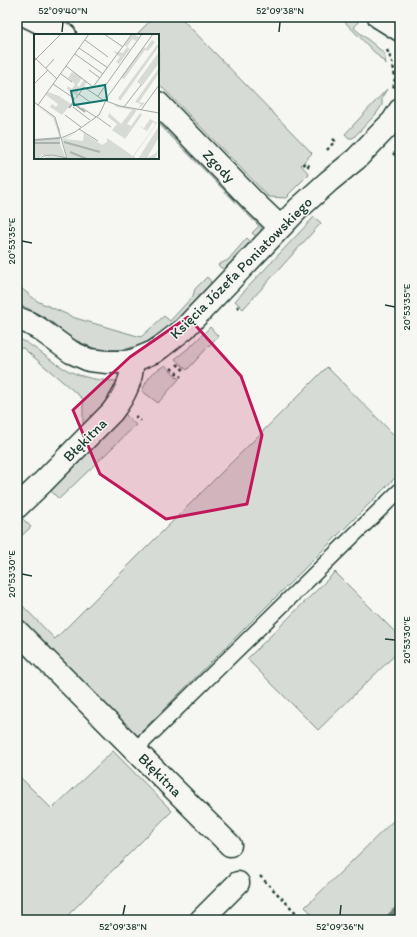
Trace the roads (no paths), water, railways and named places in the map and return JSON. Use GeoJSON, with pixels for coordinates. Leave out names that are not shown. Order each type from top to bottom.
{"type":"FeatureCollection","features":[{"type":"Feature","properties":{"kind":"street"},"geometry":{"type":"LineString","coordinates":[[29,17],[64,34]]}},
{"type":"Feature","properties":{"kind":"street"},"geometry":{"type":"LineString","coordinates":[[379,17],[400,30]]}},
{"type":"Feature","properties":{"kind":"street","name":"Księcia Józefa Poniatowskiego"},"geometry":{"type":"LineString","coordinates":[[17,318],[38,328],[71,352],[89,360],[107,362],[132,361],[157,350],[184,329],[280,227],[311,197],[356,159],[393,121],[398,101]]}},
{"type":"Feature","properties":{"kind":"street","name":"Zgody"},"geometry":{"type":"LineString","coordinates":[[159,104],[280,227]]}},
{"type":"Feature","properties":{"kind":"street","name":"Błękitna"},"geometry":{"type":"LineString","coordinates":[[17,507],[117,406],[127,386],[132,368],[132,361]]}},
{"type":"Feature","properties":{"kind":"street","name":"Błękitna"},"geometry":{"type":"LineString","coordinates":[[17,631],[230,845]]}},
{"type":"Feature","properties":{"kind":"street"},"geometry":{"type":"LineString","coordinates":[[201,920],[238,884]]}},
{"type":"Feature","properties":{"kind":"lane"},"geometry":{"type":"LineString","coordinates":[[134,750],[400,490]]}},
{"type":"Feature","properties":{"kind":"waterway"},"geometry":{"type":"LineString","coordinates":[[387,920],[400,907]]}}]}
